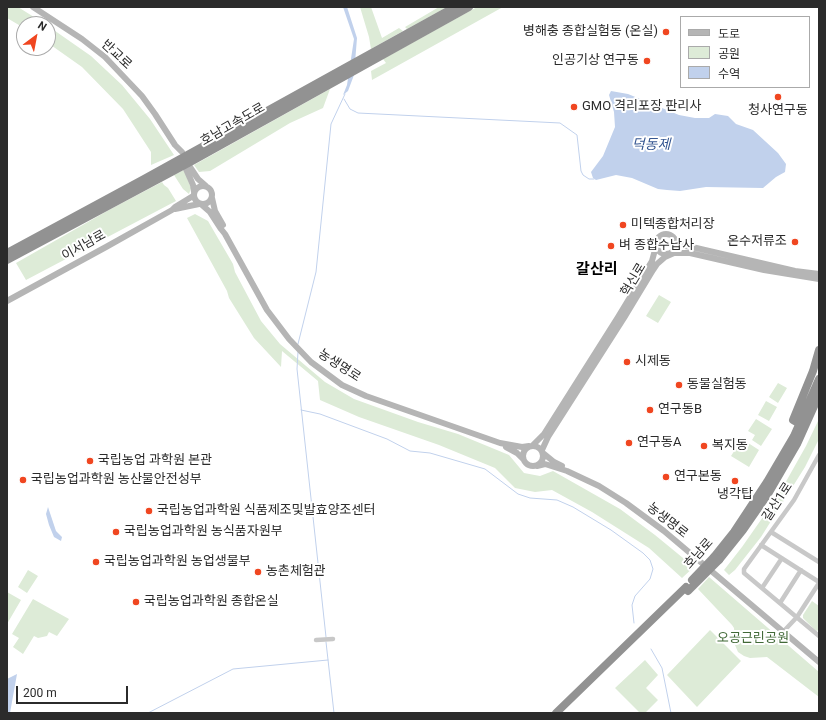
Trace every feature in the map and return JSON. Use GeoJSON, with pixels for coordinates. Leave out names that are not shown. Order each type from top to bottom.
{"type":"FeatureCollection","features":[{"type":"Feature","properties":{"kind":"highway","name":"호남고속도로"},"geometry":{"type":"LineString","coordinates":[[7,253],[137,183],[455,7]]}},
{"type":"Feature","properties":{"kind":"highway","name":"호남고속도로"},"geometry":{"type":"LineString","coordinates":[[7,260],[194,160],[469,7]]}},
{"type":"Feature","properties":{"kind":"highway"},"geometry":{"type":"LineString","coordinates":[[800,424],[793,420],[813,371],[819,350]]}},
{"type":"Feature","properties":{"kind":"highway","name":"호남로"},"geometry":{"type":"LineString","coordinates":[[716,559],[767,482],[800,424],[819,379]]}},
{"type":"Feature","properties":{"kind":"highway","name":"호남로"},"geometry":{"type":"LineString","coordinates":[[564,713],[687,589],[742,530],[768,494],[796,444],[819,395]]}},
{"type":"Feature","properties":{"kind":"highway","name":"호남로"},"geometry":{"type":"LineString","coordinates":[[556,713],[687,589]]}},
{"type":"Feature","properties":{"kind":"main road","name":"반교로"},"geometry":{"type":"LineString","coordinates":[[33,7],[105,57],[142,96],[169,135],[180,154]]}},
{"type":"Feature","properties":{"kind":"main road"},"geometry":{"type":"LineString","coordinates":[[194,194],[188,168],[208,188]]}},
{"type":"Feature","properties":{"kind":"main road"},"geometry":{"type":"LineString","coordinates":[[194,194],[198,187],[205,186],[208,188]]}},
{"type":"Feature","properties":{"kind":"main road","name":"농생명로"},"geometry":{"type":"LineString","coordinates":[[208,188],[212,192],[215,211],[224,228],[225,234]]}},
{"type":"Feature","properties":{"kind":"main road","name":"농생명로"},"geometry":{"type":"LineString","coordinates":[[194,194],[195,201],[210,212],[225,234],[268,310],[288,339],[311,362],[342,385],[366,396],[500,443],[522,447],[537,447],[568,471]]}},
{"type":"Feature","properties":{"kind":"main road","name":"이서남로"},"geometry":{"type":"LineString","coordinates":[[7,301],[172,210],[194,194]]}},
{"type":"Feature","properties":{"kind":"main road"},"geometry":{"type":"LineString","coordinates":[[201,204],[207,204],[212,198]]}},
{"type":"Feature","properties":{"kind":"main road","name":"이서남로"},"geometry":{"type":"LineString","coordinates":[[172,210],[201,204]]}},
{"type":"Feature","properties":{"kind":"main road"},"geometry":{"type":"LineString","coordinates":[[656,246],[657,240],[661,236],[667,235],[685,246],[796,271],[819,274]]}},
{"type":"Feature","properties":{"kind":"main road"},"geometry":{"type":"LineString","coordinates":[[670,254],[675,246],[673,239]]}},
{"type":"Feature","properties":{"kind":"main road","name":"혁신로"},"geometry":{"type":"LineString","coordinates":[[656,246],[659,252],[670,254]]}},
{"type":"Feature","properties":{"kind":"main road","name":"혁신로"},"geometry":{"type":"LineString","coordinates":[[530,446],[544,434],[652,261],[656,246]]}},
{"type":"Feature","properties":{"kind":"main road"},"geometry":{"type":"LineString","coordinates":[[670,254],[690,253],[779,273],[819,279]]}},
{"type":"Feature","properties":{"kind":"main road","name":"혁신로"},"geometry":{"type":"LineString","coordinates":[[542,452],[548,437],[653,270],[657,264],[670,254]]}},
{"type":"Feature","properties":{"kind":"main road","name":"농생명로"},"geometry":{"type":"LineString","coordinates":[[500,443],[517,453],[530,466],[545,464],[568,471],[599,486],[650,520],[819,662]]}},
{"type":"Feature","properties":{"kind":"main road"},"geometry":{"type":"LineString","coordinates":[[523,459],[524,452],[530,446]]}},
{"type":"Feature","properties":{"kind":"main road"},"geometry":{"type":"LineString","coordinates":[[537,466],[542,462],[542,452]]}},
{"type":"Feature","properties":{"kind":"street","name":"갈산1로"},"geometry":{"type":"LineString","coordinates":[[819,455],[797,494],[771,532],[819,562]]}},
{"type":"Feature","properties":{"kind":"street"},"geometry":{"type":"LineString","coordinates":[[771,532],[744,569],[744,573],[819,636]]}},
{"type":"Feature","properties":{"kind":"street"},"geometry":{"type":"LineString","coordinates":[[761,545],[819,582],[797,617],[783,632]]}},
{"type":"Feature","properties":{"kind":"street"},"geometry":{"type":"LineString","coordinates":[[762,588],[782,558]]}},
{"type":"Feature","properties":{"kind":"street"},"geometry":{"type":"LineString","coordinates":[[780,603],[801,570]]}},
{"type":"Feature","properties":{"kind":"street"},"geometry":{"type":"LineString","coordinates":[[316,640],[333,639]]}},
{"type":"Feature","properties":{"kind":"green space"},"geometry":{"type":"Polygon","coordinates":[[[7,7],[18,7],[32,16],[16,16],[16,23],[7,18],[7,7]]]}},
{"type":"Feature","properties":{"kind":"green space"},"geometry":{"type":"Polygon","coordinates":[[[360,7],[371,7],[382,38],[399,28],[403,31],[371,49],[360,7]]]}},
{"type":"Feature","properties":{"kind":"green space"},"geometry":{"type":"Polygon","coordinates":[[[439,7],[447,7],[407,29],[405,27],[439,7]]]}},
{"type":"Feature","properties":{"kind":"green space"},"geometry":{"type":"Polygon","coordinates":[[[477,7],[503,7],[372,80],[371,71],[386,63],[383,59],[477,7]]]}},
{"type":"Feature","properties":{"kind":"green space"},"geometry":{"type":"Polygon","coordinates":[[[56,32],[91,56],[122,85],[150,119],[174,155],[151,165],[151,152],[123,109],[82,67],[56,49],[56,32]]]}},
{"type":"Feature","properties":{"kind":"green space"},"geometry":{"type":"Polygon","coordinates":[[[330,89],[323,108],[290,123],[210,171],[199,172],[194,165],[330,89]]]}},
{"type":"Feature","properties":{"kind":"green space"},"geometry":{"type":"Polygon","coordinates":[[[184,170],[191,188],[189,194],[183,189],[174,175],[184,170]]]}},
{"type":"Feature","properties":{"kind":"green space"},"geometry":{"type":"Polygon","coordinates":[[[162,182],[168,188],[176,201],[26,280],[16,263],[109,210],[162,182]]]}},
{"type":"Feature","properties":{"kind":"green space"},"geometry":{"type":"Polygon","coordinates":[[[195,214],[208,221],[233,264],[235,272],[261,321],[280,344],[325,382],[354,399],[418,422],[458,434],[509,455],[524,473],[540,476],[553,471],[620,509],[694,567],[682,578],[649,548],[592,512],[552,490],[535,492],[515,488],[495,468],[439,445],[359,417],[320,400],[318,381],[282,351],[281,367],[254,338],[229,298],[227,291],[187,218],[195,214]]]}},
{"type":"Feature","properties":{"kind":"green space"},"geometry":{"type":"Polygon","coordinates":[[[659,295],[671,302],[658,323],[646,316],[659,295]]]}},
{"type":"Feature","properties":{"kind":"green space"},"geometry":{"type":"Polygon","coordinates":[[[778,383],[787,388],[778,403],[769,397],[778,383]]]}},
{"type":"Feature","properties":{"kind":"green space"},"geometry":{"type":"Polygon","coordinates":[[[766,401],[777,407],[769,421],[758,415],[766,401]]]}},
{"type":"Feature","properties":{"kind":"green space"},"geometry":{"type":"Polygon","coordinates":[[[756,419],[772,429],[761,446],[752,440],[755,435],[748,431],[756,419]]]}},
{"type":"Feature","properties":{"kind":"green space"},"geometry":{"type":"Polygon","coordinates":[[[819,419],[819,439],[805,467],[761,537],[735,570],[729,575],[724,570],[779,494],[806,446],[819,419]]]}},
{"type":"Feature","properties":{"kind":"green space"},"geometry":{"type":"Polygon","coordinates":[[[742,439],[759,450],[749,467],[731,456],[742,439]]]}},
{"type":"Feature","properties":{"kind":"green space"},"geometry":{"type":"Polygon","coordinates":[[[28,570],[38,576],[27,593],[18,587],[28,570]]]}},
{"type":"Feature","properties":{"kind":"green space","name":"오공근린공원"},"geometry":{"type":"Polygon","coordinates":[[[709,577],[819,672],[819,697],[767,657],[750,658],[738,652],[735,645],[734,628],[698,589],[709,577]]]}},
{"type":"Feature","properties":{"kind":"green space"},"geometry":{"type":"Polygon","coordinates":[[[7,592],[21,600],[7,624],[7,592]]]}},
{"type":"Feature","properties":{"kind":"green space"},"geometry":{"type":"Polygon","coordinates":[[[33,599],[69,619],[57,636],[49,632],[47,636],[38,638],[34,636],[23,654],[13,647],[19,638],[12,634],[33,599]]]}},
{"type":"Feature","properties":{"kind":"green space"},"geometry":{"type":"Polygon","coordinates":[[[812,601],[819,606],[819,630],[816,631],[803,618],[803,615],[812,601]]]}},
{"type":"Feature","properties":{"kind":"green space"},"geometry":{"type":"Polygon","coordinates":[[[710,630],[741,661],[697,707],[667,675],[710,630]]]}},
{"type":"Feature","properties":{"kind":"green space"},"geometry":{"type":"Polygon","coordinates":[[[645,660],[658,675],[646,688],[658,700],[645,713],[640,713],[615,688],[645,660]]]}},
{"type":"Feature","properties":{"kind":"water"},"geometry":{"type":"Polygon","coordinates":[[[343,7],[347,7],[357,38],[354,75],[348,91],[343,95],[347,85],[354,39],[343,7]]]}},
{"type":"Feature","properties":{"kind":"water","name":"덕동제"},"geometry":{"type":"Polygon","coordinates":[[[611,91],[628,94],[679,115],[695,118],[709,118],[715,114],[728,116],[736,124],[753,130],[778,153],[786,164],[785,172],[776,177],[763,188],[706,187],[680,191],[658,189],[632,178],[616,175],[596,180],[593,178],[591,172],[603,156],[615,127],[614,112],[609,95],[611,91]]]}},
{"type":"Feature","properties":{"kind":"water"},"geometry":{"type":"Polygon","coordinates":[[[48,507],[56,531],[62,537],[61,541],[54,537],[49,525],[46,514],[48,507]]]}},
{"type":"Feature","properties":{"kind":"water"},"geometry":{"type":"Polygon","coordinates":[[[17,674],[10,713],[7,713],[7,679],[17,674]]]}},
{"type":"Feature","properties":{"kind":"waterway"},"geometry":{"type":"LineString","coordinates":[[298,344],[316,272],[331,124],[345,94]]}},
{"type":"Feature","properties":{"kind":"waterway"},"geometry":{"type":"LineString","coordinates":[[344,99],[350,109],[358,113],[560,123],[577,135],[581,171],[583,175],[589,179],[594,179]]}},
{"type":"Feature","properties":{"kind":"waterway"},"geometry":{"type":"LineString","coordinates":[[298,352],[297,369],[326,637]]}},
{"type":"Feature","properties":{"kind":"waterway"},"geometry":{"type":"LineString","coordinates":[[301,410],[320,414],[387,439],[410,451],[430,453],[485,469],[518,494],[530,498],[557,500],[573,507],[611,530],[643,553],[650,560],[653,569],[650,579],[635,596],[632,605],[634,623]]}},
{"type":"Feature","properties":{"kind":"waterway"},"geometry":{"type":"LineString","coordinates":[[326,642],[334,713]]}},
{"type":"Feature","properties":{"kind":"waterway"},"geometry":{"type":"LineString","coordinates":[[651,649],[662,668],[671,713]]}},
{"type":"Feature","properties":{"kind":"waterway"},"geometry":{"type":"LineString","coordinates":[[148,713],[233,669],[328,660]]}},
{"type":"Feature","properties":{"kind":"place","name":"병해충 종합실험동 (온실)"},"geometry":{"type":"Point","coordinates":[666,32]}},
{"type":"Feature","properties":{"kind":"place","name":"인공기상 연구동"},"geometry":{"type":"Point","coordinates":[647,61]}},
{"type":"Feature","properties":{"kind":"place","name":"청사연구동"},"geometry":{"type":"Point","coordinates":[778,97]}},
{"type":"Feature","properties":{"kind":"place","name":"GMO 격리포장 판리사"},"geometry":{"type":"Point","coordinates":[574,107]}},
{"type":"Feature","properties":{"kind":"place","name":"미텍종합처리장"},"geometry":{"type":"Point","coordinates":[623,225]}},
{"type":"Feature","properties":{"kind":"place","name":"온수저류조"},"geometry":{"type":"Point","coordinates":[795,242]}},
{"type":"Feature","properties":{"kind":"place","name":"벼 종합수납사"},"geometry":{"type":"Point","coordinates":[611,246]}},
{"type":"Feature","properties":{"kind":"place","name":"시제동"},"geometry":{"type":"Point","coordinates":[627,362]}},
{"type":"Feature","properties":{"kind":"place","name":"동물실험동"},"geometry":{"type":"Point","coordinates":[679,385]}},
{"type":"Feature","properties":{"kind":"place","name":"연구동B"},"geometry":{"type":"Point","coordinates":[650,410]}},
{"type":"Feature","properties":{"kind":"place","name":"연구동A"},"geometry":{"type":"Point","coordinates":[629,443]}},
{"type":"Feature","properties":{"kind":"place","name":"복지동"},"geometry":{"type":"Point","coordinates":[704,446]}},
{"type":"Feature","properties":{"kind":"place","name":"국립농업 과학원 본관"},"geometry":{"type":"Point","coordinates":[90,461]}},
{"type":"Feature","properties":{"kind":"place","name":"연구본동"},"geometry":{"type":"Point","coordinates":[666,477]}},
{"type":"Feature","properties":{"kind":"place","name":"국립농업과학원 농산물안전성부"},"geometry":{"type":"Point","coordinates":[23,480]}},
{"type":"Feature","properties":{"kind":"place","name":"냉각탑"},"geometry":{"type":"Point","coordinates":[735,481]}},
{"type":"Feature","properties":{"kind":"place","name":"국립농업과학원 식품제조및발효양조센터"},"geometry":{"type":"Point","coordinates":[149,511]}},
{"type":"Feature","properties":{"kind":"place","name":"국립농업과학원 농식품자원부"},"geometry":{"type":"Point","coordinates":[116,532]}},
{"type":"Feature","properties":{"kind":"place","name":"국립농업과학원 농업생물부"},"geometry":{"type":"Point","coordinates":[96,562]}},
{"type":"Feature","properties":{"kind":"place","name":"농촌체험관"},"geometry":{"type":"Point","coordinates":[258,572]}},
{"type":"Feature","properties":{"kind":"place","name":"국립농업과학원 종합온실"},"geometry":{"type":"Point","coordinates":[136,602]}},
{"type":"Feature","properties":{"kind":"district","name":"갈산리"},"geometry":{"type":"Point","coordinates":[597,270]}}]}
